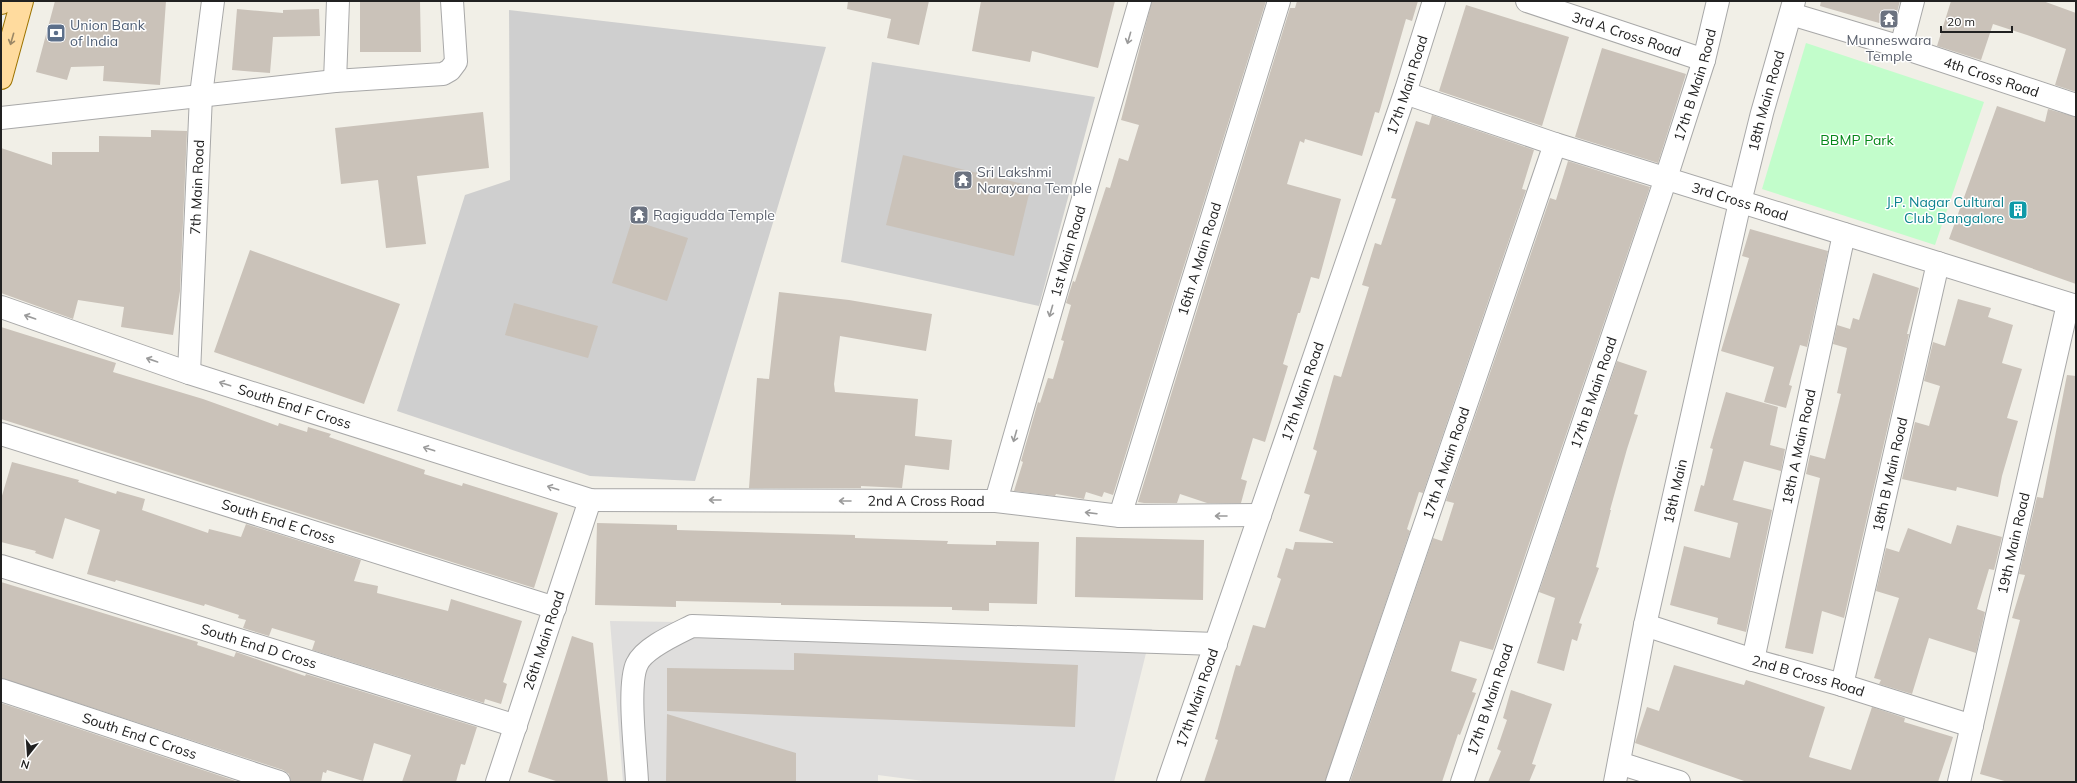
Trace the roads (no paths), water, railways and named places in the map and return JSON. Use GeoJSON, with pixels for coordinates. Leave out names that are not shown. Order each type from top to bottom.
{"type":"FeatureCollection","features":[{"type":"Feature","properties":{"kind":"main road"},"geometry":{"type":"LineString","coordinates":[[1,78],[22,1]]}},
{"type":"Feature","properties":{"kind":"street","name":"7th Main Road"},"geometry":{"type":"LineString","coordinates":[[189,373],[201,95],[213,1]]}},
{"type":"Feature","properties":{"kind":"street"},"geometry":{"type":"LineString","coordinates":[[335,81],[338,1]]}},
{"type":"Feature","properties":{"kind":"street"},"geometry":{"type":"LineString","coordinates":[[1,118],[335,81],[442,74],[450,70],[456,62],[452,1]]}},
{"type":"Feature","properties":{"kind":"street","name":"1st Main Road"},"geometry":{"type":"LineString","coordinates":[[996,501],[1140,1]]}},
{"type":"Feature","properties":{"kind":"street","name":"16th A Main Road"},"geometry":{"type":"LineString","coordinates":[[1120,516],[1279,1]]}},
{"type":"Feature","properties":{"kind":"street","name":"17th Main Road"},"geometry":{"type":"LineString","coordinates":[[1168,782],[1405,93],[1434,1]]}},
{"type":"Feature","properties":{"kind":"street","name":"3rd A Cross Road"},"geometry":{"type":"LineString","coordinates":[[1527,1],[1704,60]]}},
{"type":"Feature","properties":{"kind":"street","name":"17th B Main Road"},"geometry":{"type":"LineString","coordinates":[[1462,782],[1666,178],[1704,60],[1718,1]]}},
{"type":"Feature","properties":{"kind":"street"},"geometry":{"type":"LineString","coordinates":[[1902,47],[1913,1]]}},
{"type":"Feature","properties":{"kind":"street","name":"4th Cross Road"},"geometry":{"type":"LineString","coordinates":[[1793,7],[1902,47],[2076,105]]}},
{"type":"Feature","properties":{"kind":"street","name":"18th Main Road"},"geometry":{"type":"LineString","coordinates":[[1740,202],[1762,113],[1793,7]]}},
{"type":"Feature","properties":{"kind":"street","name":"3rd Cross Road"},"geometry":{"type":"LineString","coordinates":[[1405,93],[1555,144],[2072,305]]}},
{"type":"Feature","properties":{"kind":"street","name":"17th A Main Road"},"geometry":{"type":"LineString","coordinates":[[1337,782],[1555,144]]}},
{"type":"Feature","properties":{"kind":"street","name":"18th Main"},"geometry":{"type":"LineString","coordinates":[[1617,772],[1645,625],[1740,202]]}},
{"type":"Feature","properties":{"kind":"street","name":"18th A Main Road"},"geometry":{"type":"LineString","coordinates":[[1753,660],[1844,234]]}},
{"type":"Feature","properties":{"kind":"street","name":"18th B Main Road"},"geometry":{"type":"LineString","coordinates":[[1842,685],[1938,263]]}},
{"type":"Feature","properties":{"kind":"street","name":"19th Main Road"},"geometry":{"type":"LineString","coordinates":[[1959,782],[2072,305]]}},
{"type":"Feature","properties":{"kind":"street","name":"South End F Cross"},"geometry":{"type":"LineString","coordinates":[[1,308],[189,373],[590,500]]}},
{"type":"Feature","properties":{"kind":"street","name":"South End E Cross"},"geometry":{"type":"LineString","coordinates":[[1,434],[555,608]]}},
{"type":"Feature","properties":{"kind":"street","name":"2nd A Cross Road"},"geometry":{"type":"LineString","coordinates":[[590,500],[996,501],[1120,516],[1260,515]]}},
{"type":"Feature","properties":{"kind":"street","name":"26th Main Road"},"geometry":{"type":"LineString","coordinates":[[497,782],[590,500]]}},
{"type":"Feature","properties":{"kind":"street","name":"South End D Cross"},"geometry":{"type":"LineString","coordinates":[[1,566],[516,726]]}},
{"type":"Feature","properties":{"kind":"street","name":"2nd B Cross Road"},"geometry":{"type":"LineString","coordinates":[[1645,625],[1753,660],[1842,685],[1972,726]]}},
{"type":"Feature","properties":{"kind":"street"},"geometry":{"type":"LineString","coordinates":[[638,782],[632,683],[637,663],[656,645],[692,626],[1216,644]]}},
{"type":"Feature","properties":{"kind":"street","name":"South End C Cross"},"geometry":{"type":"LineString","coordinates":[[1,690],[279,782]]}},
{"type":"Feature","properties":{"kind":"street"},"geometry":{"type":"LineString","coordinates":[[1617,772],[1679,782]]}},
{"type":"Feature","properties":{"kind":"place","name":"Munneswara Temple"},"geometry":{"type":"Point","coordinates":[1889,19]}},
{"type":"Feature","properties":{"kind":"place","name":"Union Bank of India"},"geometry":{"type":"Point","coordinates":[56,33]}},
{"type":"Feature","properties":{"kind":"place","name":"Sri Lakshmi Narayana Temple"},"geometry":{"type":"Point","coordinates":[963,180]}},
{"type":"Feature","properties":{"kind":"place","name":"J.P. Nagar Cultural Club Bangalore"},"geometry":{"type":"Point","coordinates":[2018,210]}},
{"type":"Feature","properties":{"kind":"place","name":"Ragigudda Temple"},"geometry":{"type":"Point","coordinates":[639,215]}},
{"type":"Feature","properties":{"kind":"park label","name":"BBMP Park"},"geometry":{"type":"Point","coordinates":[1857,140]}}]}
